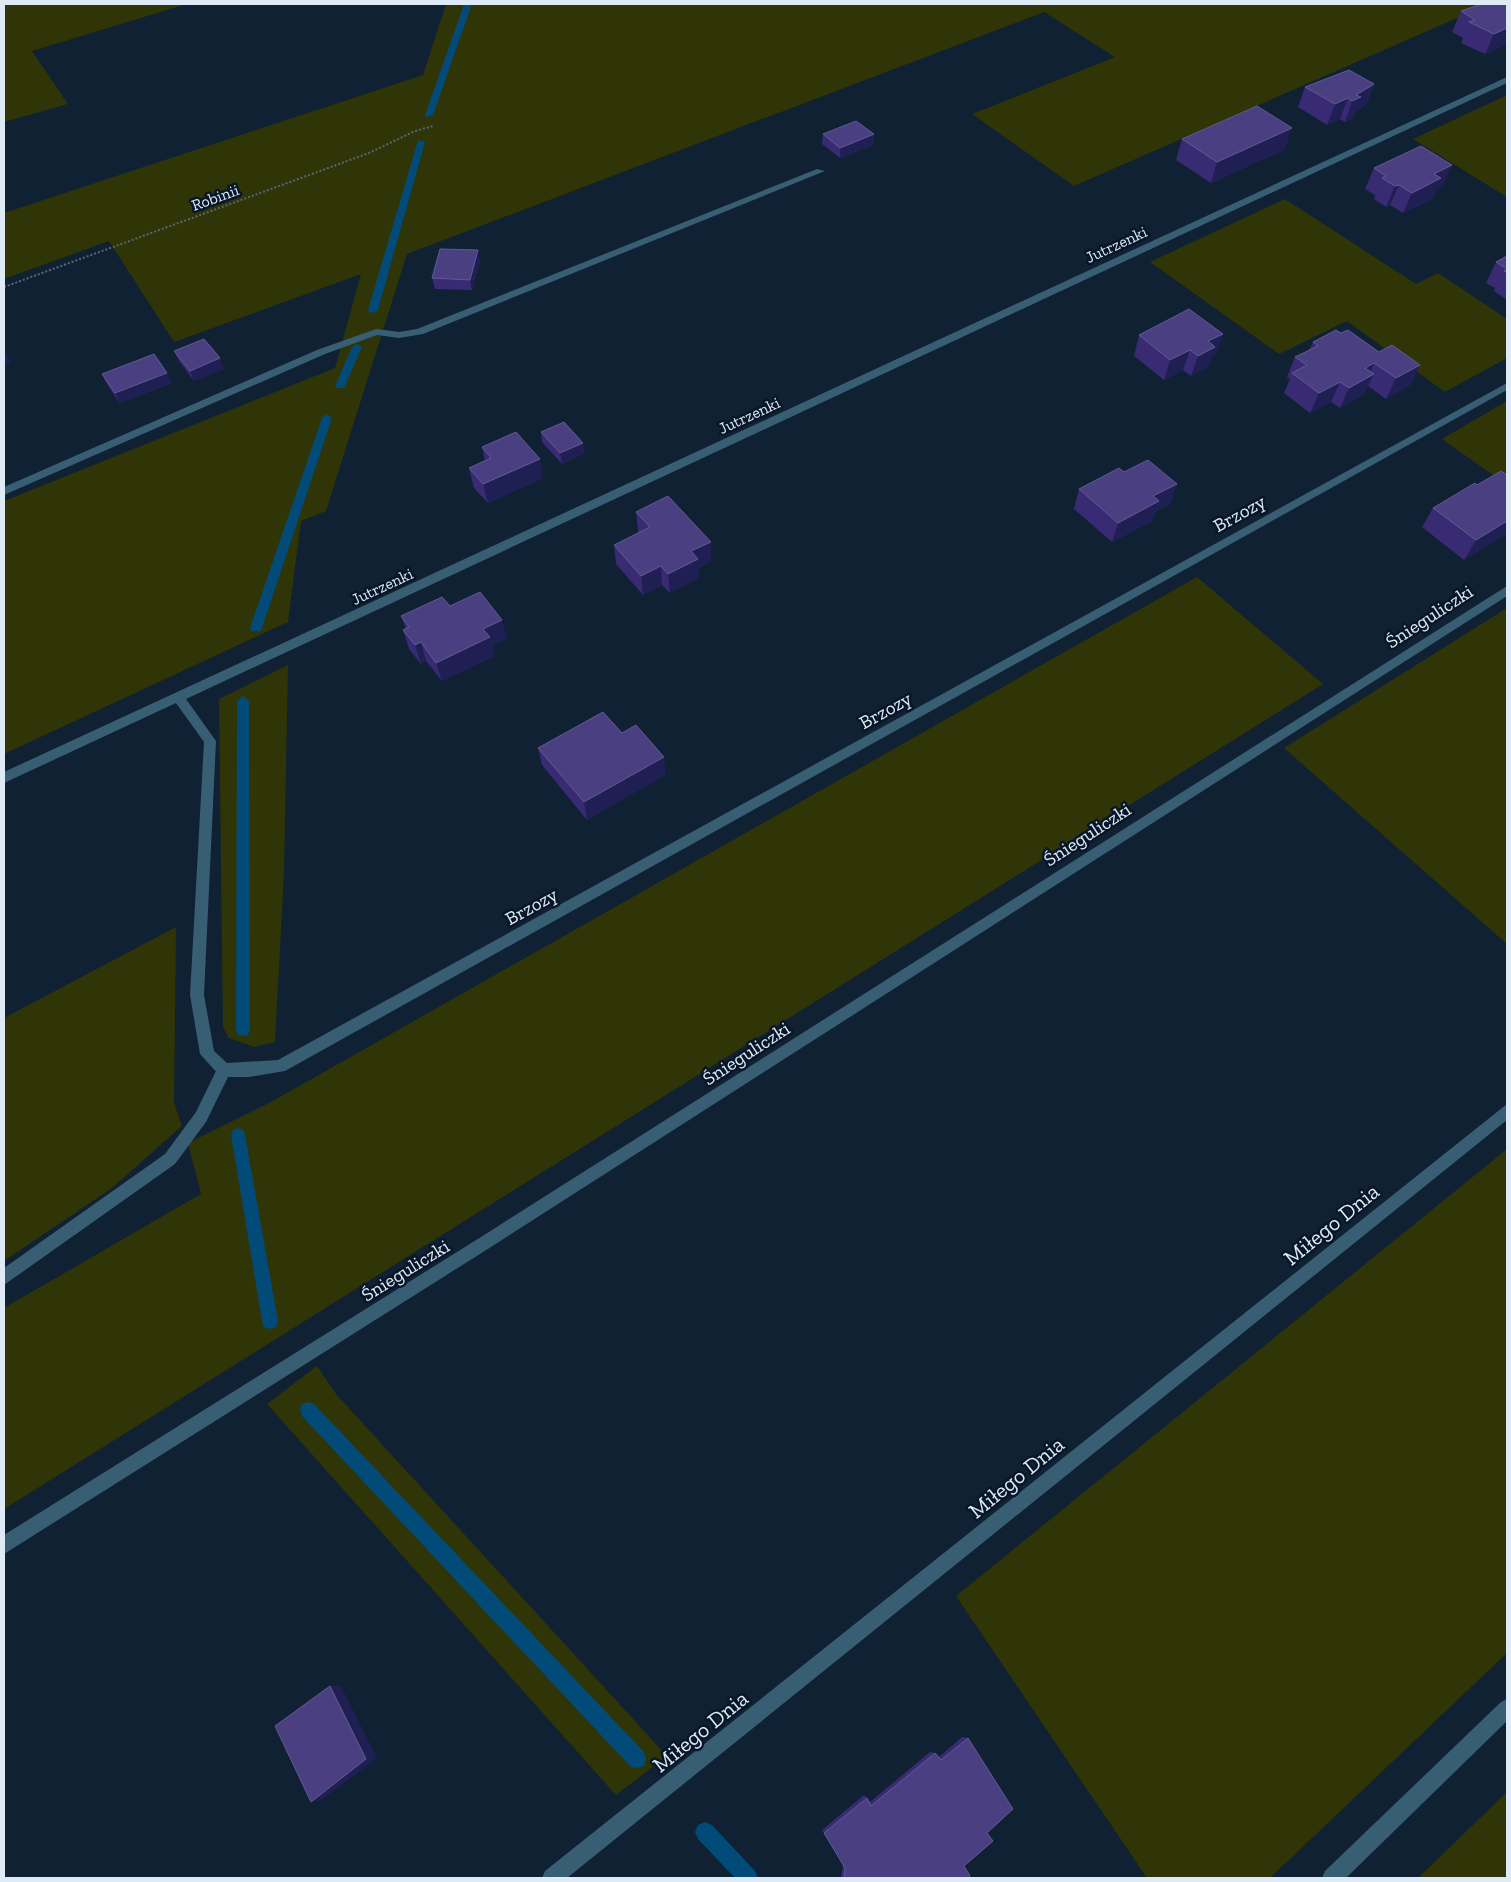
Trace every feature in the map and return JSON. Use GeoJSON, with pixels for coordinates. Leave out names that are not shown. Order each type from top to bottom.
{"type":"FeatureCollection","features":[{"type":"Feature","properties":{"kind":"street","name":"Jutrzenki"},"geometry":{"type":"LineString","coordinates":[[4,778],[1507,80]]}},
{"type":"Feature","properties":{"kind":"street"},"geometry":{"type":"LineString","coordinates":[[4,491],[321,352],[376,332],[399,335],[419,332],[820,172]]}},
{"type":"Feature","properties":{"kind":"street","name":"Brzozy"},"geometry":{"type":"LineString","coordinates":[[224,1070],[249,1070],[280,1066],[1507,386]]}},
{"type":"Feature","properties":{"kind":"street","name":"Śnieguliczki"},"geometry":{"type":"LineString","coordinates":[[4,1545],[486,1242],[1507,590]]}},
{"type":"Feature","properties":{"kind":"street"},"geometry":{"type":"LineString","coordinates":[[4,1277],[170,1159],[201,1117],[224,1070],[207,1054],[197,995],[210,741],[178,698]]}},
{"type":"Feature","properties":{"kind":"street","name":"Miłego Dnia"},"geometry":{"type":"LineString","coordinates":[[552,1878],[1507,1111]]}},
{"type":"Feature","properties":{"kind":"street"},"geometry":{"type":"LineString","coordinates":[[1332,1878],[1507,1708]]}},
{"type":"Feature","properties":{"kind":"path","name":"Robinii"},"geometry":{"type":"LineString","coordinates":[[4,287],[369,153],[415,131],[433,126]]}},
{"type":"Feature","properties":{"kind":"green space"},"geometry":{"type":"Polygon","coordinates":[[[4,4],[187,4],[32,51],[68,104],[4,122],[4,4]]]}},
{"type":"Feature","properties":{"kind":"green space"},"geometry":{"type":"Polygon","coordinates":[[[446,4],[1489,4],[1074,186],[972,114],[1115,57],[1044,12],[407,254],[326,511],[301,521],[288,622],[4,754],[4,501],[335,368],[361,274],[174,342],[109,241],[4,279],[4,213],[423,75],[446,4]]]}},
{"type":"Feature","properties":{"kind":"green space"},"geometry":{"type":"Polygon","coordinates":[[[1507,95],[1507,197],[1413,139],[1507,95]]]}},
{"type":"Feature","properties":{"kind":"green space"},"geometry":{"type":"Polygon","coordinates":[[[1285,199],[1416,284],[1438,273],[1507,319],[1507,358],[1445,392],[1347,321],[1279,354],[1150,262],[1285,199]]]}},
{"type":"Feature","properties":{"kind":"green space"},"geometry":{"type":"Polygon","coordinates":[[[1507,401],[1507,485],[1442,439],[1507,401]]]}},
{"type":"Feature","properties":{"kind":"green space"},"geometry":{"type":"Polygon","coordinates":[[[1197,577],[1323,684],[4,1509],[4,1308],[201,1194],[188,1143],[271,1102],[1197,577]]]}},
{"type":"Feature","properties":{"kind":"green space"},"geometry":{"type":"Polygon","coordinates":[[[1507,608],[1507,944],[1284,748],[1507,608]]]}},
{"type":"Feature","properties":{"kind":"green space"},"geometry":{"type":"Polygon","coordinates":[[[288,665],[284,872],[275,1042],[254,1047],[229,1038],[223,1027],[219,699],[288,665]]]}},
{"type":"Feature","properties":{"kind":"green space"},"geometry":{"type":"Polygon","coordinates":[[[176,927],[174,1103],[182,1126],[112,1188],[4,1261],[4,1018],[176,927]]]}},
{"type":"Feature","properties":{"kind":"green space"},"geometry":{"type":"Polygon","coordinates":[[[1507,1149],[1507,1653],[1270,1878],[1147,1878],[956,1596],[1507,1149]]]}},
{"type":"Feature","properties":{"kind":"green space"},"geometry":{"type":"Polygon","coordinates":[[[317,1366],[336,1394],[667,1756],[616,1795],[267,1404],[317,1366]]]}},
{"type":"Feature","properties":{"kind":"green space"},"geometry":{"type":"Polygon","coordinates":[[[1507,1792],[1507,1878],[1418,1878],[1507,1792]]]}},
{"type":"Feature","properties":{"kind":"building"},"geometry":{"type":"Polygon","coordinates":[[[1482,4],[1507,4],[1507,28],[1494,34],[1469,22],[1475,20],[1461,11],[1482,4]]]}},
{"type":"Feature","properties":{"kind":"building"},"geometry":{"type":"Polygon","coordinates":[[[1349,70],[1374,84],[1356,95],[1361,97],[1352,101],[1348,98],[1335,104],[1305,87],[1349,70]]]}},
{"type":"Feature","properties":{"kind":"building"},"geometry":{"type":"Polygon","coordinates":[[[1257,106],[1292,128],[1217,162],[1182,139],[1257,106]]]}},
{"type":"Feature","properties":{"kind":"building"},"geometry":{"type":"Polygon","coordinates":[[[856,121],[874,134],[840,148],[823,134],[856,121]]]}},
{"type":"Feature","properties":{"kind":"building"},"geometry":{"type":"Polygon","coordinates":[[[1421,146],[1452,165],[1434,174],[1441,178],[1412,193],[1382,178],[1386,176],[1374,168],[1421,146]]]}},
{"type":"Feature","properties":{"kind":"building"},"geometry":{"type":"Polygon","coordinates":[[[440,249],[478,250],[470,280],[432,278],[440,249]]]}},
{"type":"Feature","properties":{"kind":"building"},"geometry":{"type":"Polygon","coordinates":[[[1507,256],[1507,269],[1496,262],[1507,256]]]}},
{"type":"Feature","properties":{"kind":"building"},"geometry":{"type":"Polygon","coordinates":[[[1189,309],[1223,334],[1208,341],[1215,347],[1198,356],[1190,350],[1170,360],[1139,335],[1189,309]]]}},
{"type":"Feature","properties":{"kind":"building"},"geometry":{"type":"Polygon","coordinates":[[[1336,330],[1341,333],[1348,330],[1379,352],[1392,345],[1420,365],[1396,378],[1374,363],[1365,368],[1374,374],[1349,388],[1340,382],[1319,393],[1292,373],[1307,365],[1295,357],[1318,346],[1313,342],[1336,330]]]}},
{"type":"Feature","properties":{"kind":"building"},"geometry":{"type":"Polygon","coordinates":[[[204,339],[220,358],[190,371],[174,351],[204,339]]]}},
{"type":"Feature","properties":{"kind":"building"},"geometry":{"type":"Polygon","coordinates":[[[154,354],[167,373],[115,393],[102,374],[154,354]]]}},
{"type":"Feature","properties":{"kind":"building"},"geometry":{"type":"Polygon","coordinates":[[[564,422],[583,443],[560,453],[541,432],[564,422]]]}},
{"type":"Feature","properties":{"kind":"building"},"geometry":{"type":"Polygon","coordinates":[[[516,432],[540,459],[483,484],[469,468],[491,458],[482,447],[516,432]]]}},
{"type":"Feature","properties":{"kind":"building"},"geometry":{"type":"Polygon","coordinates":[[[1148,460],[1177,484],[1153,496],[1159,501],[1118,523],[1079,489],[1119,468],[1124,472],[1148,460]]]}},
{"type":"Feature","properties":{"kind":"building"},"geometry":{"type":"Polygon","coordinates":[[[1501,471],[1507,475],[1507,521],[1476,540],[1433,508],[1475,483],[1477,485],[1501,471]]]}},
{"type":"Feature","properties":{"kind":"building"},"geometry":{"type":"Polygon","coordinates":[[[668,496],[711,542],[691,551],[698,559],[668,574],[661,566],[641,576],[614,545],[650,527],[636,512],[668,496]]]}},
{"type":"Feature","properties":{"kind":"building"},"geometry":{"type":"Polygon","coordinates":[[[480,592],[502,620],[483,629],[490,637],[436,663],[421,642],[415,645],[403,630],[409,627],[401,616],[442,597],[450,606],[480,592]]]}},
{"type":"Feature","properties":{"kind":"building"},"geometry":{"type":"Polygon","coordinates":[[[603,712],[622,733],[636,725],[664,757],[584,802],[538,748],[603,712]]]}},
{"type":"Feature","properties":{"kind":"building"},"geometry":{"type":"Polygon","coordinates":[[[330,1686],[366,1759],[311,1802],[275,1726],[330,1686]]]}},
{"type":"Feature","properties":{"kind":"building"},"geometry":{"type":"Polygon","coordinates":[[[968,1738],[1013,1809],[987,1833],[993,1841],[964,1866],[970,1876],[968,1878],[844,1878],[845,1868],[824,1833],[867,1798],[871,1806],[935,1753],[941,1760],[968,1738]]]}},
{"type":"Feature","properties":{"kind":"waterway"},"geometry":{"type":"LineString","coordinates":[[429,115],[468,4]]}},
{"type":"Feature","properties":{"kind":"waterway"},"geometry":{"type":"LineString","coordinates":[[373,310],[421,142]]}},
{"type":"Feature","properties":{"kind":"waterway"},"geometry":{"type":"LineString","coordinates":[[340,386],[357,347]]}},
{"type":"Feature","properties":{"kind":"waterway"},"geometry":{"type":"LineString","coordinates":[[256,628],[327,418]]}},
{"type":"Feature","properties":{"kind":"waterway"},"geometry":{"type":"LineString","coordinates":[[243,701],[243,1030]]}},
{"type":"Feature","properties":{"kind":"waterway"},"geometry":{"type":"LineString","coordinates":[[238,1135],[270,1321]]}},
{"type":"Feature","properties":{"kind":"waterway"},"geometry":{"type":"LineString","coordinates":[[308,1410],[637,1759]]}},
{"type":"Feature","properties":{"kind":"waterway"},"geometry":{"type":"LineString","coordinates":[[705,1832],[748,1878]]}}]}
